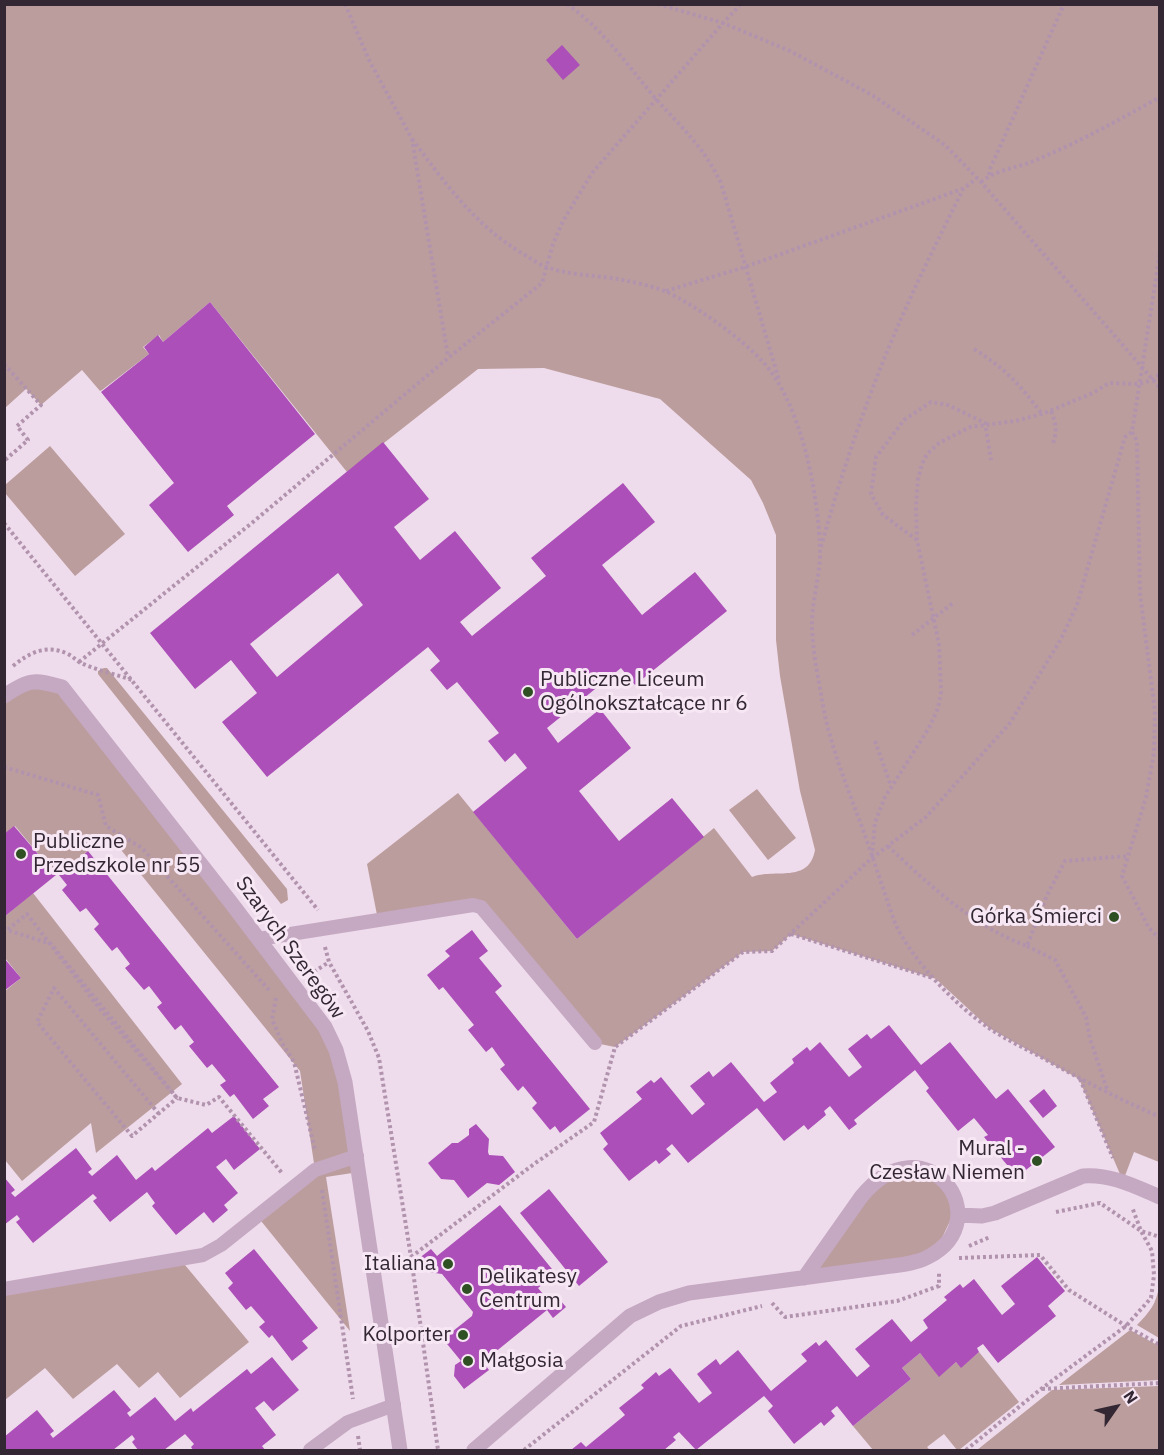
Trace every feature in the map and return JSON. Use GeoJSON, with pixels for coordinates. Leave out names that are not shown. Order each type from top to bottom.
{"type":"FeatureCollection","features":[{"type":"Feature","properties":{"kind":"street","name":"Szarych Szeregów"},"geometry":{"type":"LineString","coordinates":[[4,696],[21,685],[38,680],[62,687],[259,939],[324,1028],[336,1050],[345,1082],[357,1156],[400,1450]]}},
{"type":"Feature","properties":{"kind":"street"},"geometry":{"type":"LineString","coordinates":[[474,1450],[630,1316],[689,1293],[804,1278],[899,1265],[926,1258],[944,1245],[957,1227],[958,1215],[954,1195],[940,1177],[929,1170],[916,1167],[891,1172],[871,1185],[804,1278]]}},
{"type":"Feature","properties":{"kind":"street"},"geometry":{"type":"LineString","coordinates":[[958,1215],[982,1216],[994,1213],[1083,1176],[1109,1176],[1160,1197]]}},
{"type":"Feature","properties":{"kind":"lane"},"geometry":{"type":"LineString","coordinates":[[259,939],[473,905],[481,907],[595,1043]]}},
{"type":"Feature","properties":{"kind":"lane"},"geometry":{"type":"LineString","coordinates":[[4,1288],[203,1255],[221,1245],[318,1168],[357,1156]]}},
{"type":"Feature","properties":{"kind":"lane"},"geometry":{"type":"LineString","coordinates":[[310,1450],[348,1422],[394,1406]]}},
{"type":"Feature","properties":{"kind":"path"},"geometry":{"type":"LineString","coordinates":[[345,4],[369,60],[412,139],[456,197],[492,233],[546,267],[568,273],[621,279],[665,291],[742,342],[762,360],[780,382]]}},
{"type":"Feature","properties":{"kind":"path"},"geometry":{"type":"LineString","coordinates":[[567,4],[602,34],[657,99],[698,142],[721,183],[780,382],[806,452],[820,550]]}},
{"type":"Feature","properties":{"kind":"path"},"geometry":{"type":"LineString","coordinates":[[658,4],[723,22],[790,51],[872,95],[945,145],[979,180],[1160,388]]}},
{"type":"Feature","properties":{"kind":"path"},"geometry":{"type":"LineString","coordinates":[[79,662],[253,522],[448,358],[542,284],[556,236],[578,193],[592,173],[741,4]]}},
{"type":"Feature","properties":{"kind":"path"},"geometry":{"type":"LineString","coordinates":[[989,175],[1064,4]]}},
{"type":"Feature","properties":{"kind":"path"},"geometry":{"type":"LineString","coordinates":[[665,291],[745,267],[963,189],[989,175],[1034,161],[1091,135],[1160,97]]}},
{"type":"Feature","properties":{"kind":"path"},"geometry":{"type":"LineString","coordinates":[[412,139],[448,358]]}},
{"type":"Feature","properties":{"kind":"path"},"geometry":{"type":"LineString","coordinates":[[963,189],[909,300],[888,351],[837,490],[820,550],[812,625],[822,702],[830,742],[903,940],[916,959],[989,1028],[1079,1078],[1160,1117]]}},
{"type":"Feature","properties":{"kind":"path"},"geometry":{"type":"LineString","coordinates":[[1160,252],[1132,432],[1137,441],[1140,594],[1155,711],[1154,753],[1146,797],[1122,876],[1149,927],[1160,939]]}},
{"type":"Feature","properties":{"kind":"path"},"geometry":{"type":"LineString","coordinates":[[974,349],[1000,365],[1042,414]]}},
{"type":"Feature","properties":{"kind":"path"},"geometry":{"type":"LineString","coordinates":[[4,364],[41,405],[17,426],[28,440],[4,461]]}},
{"type":"Feature","properties":{"kind":"path"},"geometry":{"type":"LineString","coordinates":[[872,858],[875,822],[892,787],[920,745],[938,708],[942,673],[939,644],[917,540],[918,479],[927,454],[939,443],[970,427],[984,423],[1015,421],[1042,414],[1093,393],[1109,383],[1139,384],[1152,380],[1160,374]]}},
{"type":"Feature","properties":{"kind":"path"},"geometry":{"type":"LineString","coordinates":[[917,540],[883,515],[871,494],[876,457],[904,420],[931,402],[948,405],[984,423]]}},
{"type":"Feature","properties":{"kind":"path"},"geometry":{"type":"LineString","coordinates":[[1051,411],[1057,424],[1057,433],[1052,446]]}},
{"type":"Feature","properties":{"kind":"path"},"geometry":{"type":"LineString","coordinates":[[984,423],[991,460]]}},
{"type":"Feature","properties":{"kind":"path"},"geometry":{"type":"LineString","coordinates":[[411,1257],[534,1164],[594,1122],[615,1047],[743,952],[772,951],[872,858],[926,817],[1010,723],[1061,639],[1077,605],[1125,437],[1132,432]]}},
{"type":"Feature","properties":{"kind":"path"},"geometry":{"type":"LineString","coordinates":[[4,523],[133,680],[79,662],[57,649],[37,650],[9,669]]}},
{"type":"Feature","properties":{"kind":"path"},"geometry":{"type":"LineString","coordinates":[[912,635],[953,603]]}},
{"type":"Feature","properties":{"kind":"path"},"geometry":{"type":"LineString","coordinates":[[874,741],[892,787]]}},
{"type":"Feature","properties":{"kind":"path"},"geometry":{"type":"LineString","coordinates":[[4,767],[98,795],[106,826],[142,848],[276,998],[272,1019],[282,1043],[294,1062],[318,1168],[360,1450]]}},
{"type":"Feature","properties":{"kind":"path"},"geometry":{"type":"LineString","coordinates":[[888,846],[930,885],[966,913],[1003,935],[1055,960],[1086,1017],[1090,1039],[1109,1092]]}},
{"type":"Feature","properties":{"kind":"path"},"geometry":{"type":"LineString","coordinates":[[1027,946],[1047,895],[1065,861],[1128,856]]}},
{"type":"Feature","properties":{"kind":"path"},"geometry":{"type":"LineString","coordinates":[[51,944],[7,930],[27,914],[51,944],[100,1009],[177,1098],[206,1105],[219,1097],[285,1178]]}},
{"type":"Feature","properties":{"kind":"path"},"geometry":{"type":"LineString","coordinates":[[791,933],[936,979]]}},
{"type":"Feature","properties":{"kind":"path"},"geometry":{"type":"LineString","coordinates":[[159,1114],[54,988],[37,1022],[132,1136],[159,1114],[177,1098]]}},
{"type":"Feature","properties":{"kind":"path"},"geometry":{"type":"LineString","coordinates":[[966,1450],[1041,1389],[1126,1326],[1151,1298],[1154,1275],[1152,1251],[1141,1231],[1123,1181],[1079,1078]]}},
{"type":"Feature","properties":{"kind":"path"},"geometry":{"type":"LineString","coordinates":[[1049,1213],[1101,1203],[1141,1231],[1160,1236]]}},
{"type":"Feature","properties":{"kind":"path"},"geometry":{"type":"LineString","coordinates":[[999,1233],[969,1245],[955,1258],[1040,1255],[1069,1290],[1160,1345]]}},
{"type":"Feature","properties":{"kind":"path"},"geometry":{"type":"LineString","coordinates":[[524,1450],[681,1326],[774,1303],[785,1317],[897,1301],[939,1286],[939,1273],[947,1265]]}},
{"type":"Feature","properties":{"kind":"path"},"geometry":{"type":"LineString","coordinates":[[1041,1389],[1160,1383]]}},
{"type":"Feature","properties":{"kind":"shaded area"},"geometry":{"type":"Polygon","coordinates":[[[4,5],[1159,5],[1159,1162],[1134,1152],[1123,1181],[1079,1079],[989,1028],[936,979],[791,934],[772,951],[743,952],[615,1047],[595,1043],[481,907],[378,920],[367,864],[458,793],[577,939],[714,828],[752,877],[798,871],[812,861],[815,850],[800,791],[776,640],[776,535],[763,503],[751,480],[660,399],[544,368],[478,369],[347,472],[210,302],[163,342],[159,335],[143,347],[149,354],[102,390],[100,391],[82,370],[41,405],[26,389],[5,408],[4,5]]]}},
{"type":"Feature","properties":{"kind":"shaded area"},"geometry":{"type":"Polygon","coordinates":[[[50,446],[125,534],[75,576],[5,493],[5,485],[50,446]]]}},
{"type":"Feature","properties":{"kind":"shaded area"},"geometry":{"type":"Polygon","coordinates":[[[107,668],[287,889],[288,900],[281,904],[98,674],[98,671],[107,668]]]}},
{"type":"Feature","properties":{"kind":"shaded area"},"geometry":{"type":"Polygon","coordinates":[[[21,685],[62,687],[325,1027],[359,1172],[326,1177],[350,1331],[257,1216],[315,1170],[300,1071],[109,835],[56,875],[15,826],[5,834],[5,696],[21,685]]]}},
{"type":"Feature","properties":{"kind":"shaded area"},"geometry":{"type":"Polygon","coordinates":[[[757,789],[796,838],[768,860],[729,810],[757,789]]]}},
{"type":"Feature","properties":{"kind":"shaded area"},"geometry":{"type":"Polygon","coordinates":[[[33,893],[182,1084],[96,1153],[91,1123],[22,1181],[5,1160],[5,991],[21,978],[5,958],[4,917],[33,893]]]}},
{"type":"Feature","properties":{"kind":"shaded area"},"geometry":{"type":"Polygon","coordinates":[[[929,1170],[957,1206],[935,1253],[804,1278],[871,1185],[929,1170]]]}},
{"type":"Feature","properties":{"kind":"shaded area"},"geometry":{"type":"Polygon","coordinates":[[[180,1259],[249,1342],[180,1398],[158,1372],[139,1388],[117,1364],[73,1399],[45,1368],[5,1400],[5,1289],[180,1259]]]}},
{"type":"Feature","properties":{"kind":"shaded area"},"geometry":{"type":"Polygon","coordinates":[[[1159,1286],[1160,1338],[1137,1325],[1152,1307],[1159,1286]]]}},
{"type":"Feature","properties":{"kind":"shaded area"},"geometry":{"type":"Polygon","coordinates":[[[1130,1330],[1159,1346],[1159,1380],[1059,1385],[1130,1330]]]}},
{"type":"Feature","properties":{"kind":"shaded area"},"geometry":{"type":"Polygon","coordinates":[[[979,1352],[1019,1402],[959,1450],[944,1434],[927,1447],[930,1450],[873,1450],[853,1426],[911,1379],[902,1368],[920,1353],[939,1376],[956,1362],[961,1367],[979,1352]]]}},
{"type":"Feature","properties":{"kind":"shaded area"},"geometry":{"type":"Polygon","coordinates":[[[1159,1386],[1159,1450],[977,1450],[1052,1390],[1159,1386]]]}},
{"type":"Feature","properties":{"kind":"building"},"geometry":{"type":"Polygon","coordinates":[[[562,45],[580,65],[563,80],[546,60],[562,45]]]}},
{"type":"Feature","properties":{"kind":"building"},"geometry":{"type":"Polygon","coordinates":[[[210,302],[315,434],[227,506],[234,515],[188,552],[149,505],[174,483],[101,392],[149,354],[144,347],[158,335],[163,342],[210,302]]]}},
{"type":"Feature","properties":{"kind":"building","name":"Publiczne Liceum Ogólnokształcące nr 6"},"geometry":{"type":"Polygon","coordinates":[[[383,442],[429,499],[394,527],[420,560],[455,531],[501,588],[460,622],[472,636],[546,576],[531,558],[623,483],[655,522],[602,565],[642,615],[695,572],[727,611],[635,685],[621,668],[547,728],[558,743],[600,709],[631,748],[579,791],[619,841],[672,798],[704,837],[577,939],[473,812],[527,768],[515,753],[505,762],[488,741],[499,733],[457,682],[447,690],[430,670],[440,661],[428,647],[267,777],[222,722],[257,693],[231,660],[195,689],[150,633],[383,442]],[[338,573],[250,644],[277,677],[363,605],[338,573]]]}},
{"type":"Feature","properties":{"kind":"building","name":"Publiczne Przedszkole nr 55"},"geometry":{"type":"Polygon","coordinates":[[[14,826],[56,875],[4,917],[4,834],[14,826]]]}},
{"type":"Feature","properties":{"kind":"building"},"geometry":{"type":"Polygon","coordinates":[[[88,851],[279,1087],[263,1099],[269,1106],[253,1119],[234,1094],[230,1097],[220,1085],[226,1081],[212,1064],[207,1068],[189,1046],[194,1042],[181,1025],[175,1030],[157,1007],[162,1003],[149,986],[144,990],[125,968],[130,964],[117,947],[112,951],[94,929],[99,924],[86,908],[80,912],[62,890],[67,885],[59,875],[88,851]]]}},
{"type":"Feature","properties":{"kind":"building"},"geometry":{"type":"Polygon","coordinates":[[[472,930],[488,951],[479,958],[502,986],[495,992],[590,1109],[560,1133],[555,1126],[550,1130],[532,1108],[537,1103],[523,1086],[518,1091],[500,1069],[505,1065],[492,1047],[486,1052],[468,1030],[474,1025],[443,987],[439,990],[427,975],[450,956],[445,951],[472,930]]]}},
{"type":"Feature","properties":{"kind":"building"},"geometry":{"type":"Polygon","coordinates":[[[4,958],[21,978],[4,991],[4,958]]]}},
{"type":"Feature","properties":{"kind":"building"},"geometry":{"type":"Polygon","coordinates":[[[889,1025],[921,1065],[950,1042],[996,1099],[1008,1089],[1055,1147],[1017,1177],[984,1137],[988,1135],[974,1118],[958,1131],[926,1091],[929,1088],[915,1070],[854,1120],[857,1124],[849,1130],[830,1106],[824,1111],[826,1115],[808,1130],[804,1125],[784,1141],[757,1108],[688,1163],[672,1144],[666,1149],[671,1154],[659,1164],[656,1160],[629,1181],[603,1149],[608,1144],[600,1133],[642,1099],[636,1092],[651,1080],[654,1083],[661,1077],[692,1115],[705,1104],[690,1086],[709,1071],[713,1077],[731,1062],[764,1102],[777,1092],[770,1083],[794,1063],[792,1059],[807,1047],[810,1051],[820,1042],[849,1077],[862,1067],[848,1049],[867,1034],[871,1039],[889,1025]]]}},
{"type":"Feature","properties":{"kind":"building"},"geometry":{"type":"Polygon","coordinates":[[[1044,1089],[1057,1106],[1043,1118],[1029,1101],[1044,1089]]]}},
{"type":"Feature","properties":{"kind":"building"},"geometry":{"type":"Polygon","coordinates":[[[234,1116],[260,1149],[234,1170],[226,1159],[216,1167],[238,1193],[224,1205],[228,1210],[213,1223],[204,1212],[176,1235],[152,1206],[155,1203],[147,1192],[110,1222],[93,1201],[97,1198],[93,1194],[33,1243],[16,1222],[20,1219],[17,1215],[4,1225],[4,1177],[15,1190],[11,1193],[15,1197],[76,1148],[92,1169],[88,1172],[92,1176],[117,1155],[136,1180],[152,1167],[155,1171],[208,1128],[212,1133],[234,1116]]]}},
{"type":"Feature","properties":{"kind":"building"},"geometry":{"type":"Polygon","coordinates":[[[476,1124],[489,1139],[489,1155],[503,1156],[515,1172],[499,1185],[487,1183],[468,1198],[454,1180],[441,1179],[428,1163],[452,1143],[458,1143],[469,1135],[469,1129],[476,1124]]]}},
{"type":"Feature","properties":{"kind":"building"},"geometry":{"type":"Polygon","coordinates":[[[549,1189],[608,1262],[579,1286],[520,1213],[549,1189]]]}},
{"type":"Feature","properties":{"kind":"building"},"geometry":{"type":"Polygon","coordinates":[[[500,1205],[556,1274],[538,1288],[548,1300],[555,1294],[566,1307],[553,1318],[547,1310],[483,1362],[489,1370],[464,1389],[454,1376],[455,1365],[461,1361],[443,1339],[472,1316],[473,1312],[442,1274],[428,1272],[418,1259],[431,1249],[437,1256],[500,1205]]]}},
{"type":"Feature","properties":{"kind":"building"},"geometry":{"type":"Polygon","coordinates":[[[254,1249],[318,1328],[302,1341],[308,1348],[292,1361],[272,1335],[269,1338],[259,1327],[265,1322],[251,1306],[246,1310],[228,1288],[233,1283],[225,1273],[254,1249]]]}},
{"type":"Feature","properties":{"kind":"building"},"geometry":{"type":"Polygon","coordinates":[[[1037,1257],[1065,1291],[1048,1306],[1056,1316],[998,1363],[983,1344],[977,1348],[979,1352],[961,1368],[956,1362],[939,1377],[920,1353],[902,1368],[911,1379],[853,1426],[837,1406],[831,1411],[835,1416],[824,1426],[821,1422],[794,1444],[768,1411],[773,1406],[764,1396],[696,1450],[679,1432],[673,1437],[676,1440],[664,1450],[571,1450],[581,1442],[586,1447],[625,1415],[619,1408],[644,1388],[641,1385],[656,1372],[659,1376],[670,1368],[699,1403],[712,1393],[697,1374],[716,1359],[720,1365],[738,1350],[771,1391],[807,1361],[801,1354],[816,1342],[819,1346],[826,1340],[857,1377],[870,1366],[855,1349],[892,1319],[911,1342],[928,1328],[923,1320],[947,1300],[944,1297],[960,1284],[963,1288],[974,1279],[1002,1315],[1015,1304],[1001,1286],[1037,1257]]]}},
{"type":"Feature","properties":{"kind":"building"},"geometry":{"type":"Polygon","coordinates":[[[272,1357],[299,1390],[273,1411],[264,1401],[255,1408],[276,1435],[262,1446],[265,1450],[193,1450],[191,1447],[194,1444],[185,1434],[164,1450],[138,1450],[132,1442],[135,1439],[132,1435],[113,1450],[4,1450],[4,1437],[37,1410],[54,1431],[50,1434],[53,1438],[114,1390],[131,1410],[127,1413],[130,1417],[155,1397],[175,1421],[191,1408],[193,1412],[247,1369],[251,1374],[272,1357]]]}},
{"type":"Feature","properties":{"kind":"place","name":"Publiczne Liceum Ogólnokształcące nr 6"},"geometry":{"type":"Point","coordinates":[528,692]}},
{"type":"Feature","properties":{"kind":"place","name":"Publiczne Przedszkole nr 55"},"geometry":{"type":"Point","coordinates":[21,854]}},
{"type":"Feature","properties":{"kind":"place","name":"Górka Śmierci"},"geometry":{"type":"Point","coordinates":[1114,917]}},
{"type":"Feature","properties":{"kind":"place","name":"Mural - Czesław Niemen"},"geometry":{"type":"Point","coordinates":[1037,1161]}},
{"type":"Feature","properties":{"kind":"place","name":"Italiana"},"geometry":{"type":"Point","coordinates":[448,1264]}},
{"type":"Feature","properties":{"kind":"place","name":"Delikatesy Centrum"},"geometry":{"type":"Point","coordinates":[467,1289]}},
{"type":"Feature","properties":{"kind":"place","name":"Kolporter"},"geometry":{"type":"Point","coordinates":[463,1335]}},
{"type":"Feature","properties":{"kind":"place","name":"Małgosia"},"geometry":{"type":"Point","coordinates":[468,1361]}}]}
